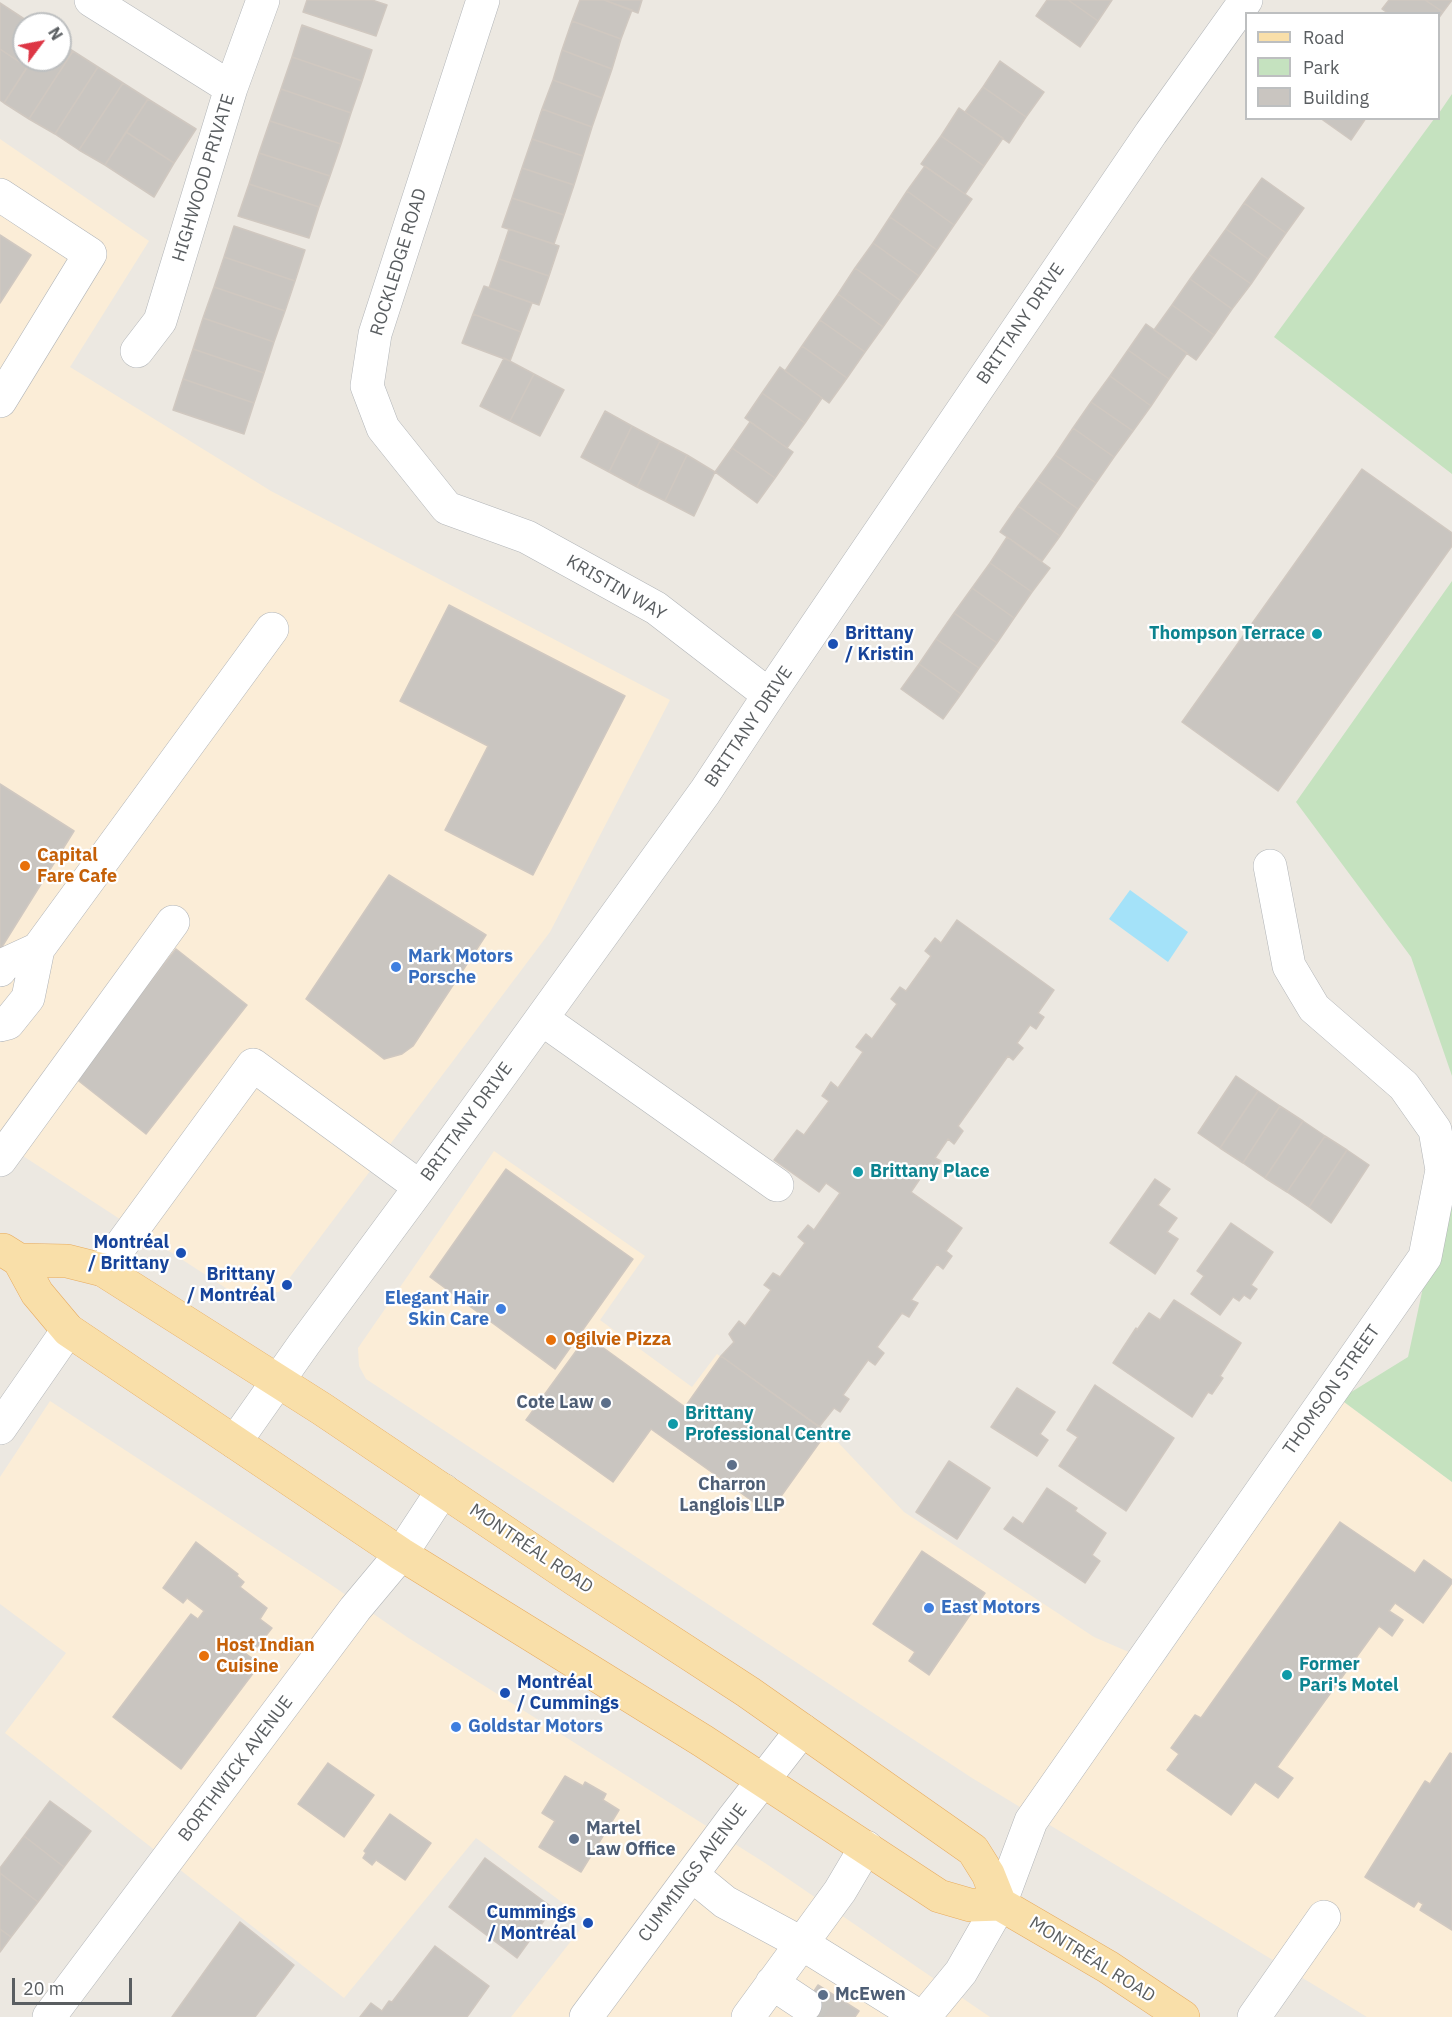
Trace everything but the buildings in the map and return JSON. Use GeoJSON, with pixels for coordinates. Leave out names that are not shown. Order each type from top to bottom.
{"type":"FeatureCollection","features":[{"type":"Feature","properties":{"kind":"main road","name":"MONTRÉAL ROAD"},"geometry":{"type":"LineString","coordinates":[[10,1254],[67,1261],[103,1270],[322,1409],[603,1598],[748,1692],[973,1850],[988,1874],[1000,1904]]}},
{"type":"Feature","properties":{"kind":"main road","name":"MONTRÉAL ROAD"},"geometry":{"type":"LineString","coordinates":[[10,1254],[37,1293],[68,1330],[401,1554],[703,1741],[939,1896],[970,1905],[1000,1904],[1108,1967],[1183,2017]]}},
{"type":"Feature","properties":{"kind":"street"},"geometry":{"type":"LineString","coordinates":[[91,0],[231,88]]}},
{"type":"Feature","properties":{"kind":"street","name":"HIGHWOOD PRIVATE"},"geometry":{"type":"LineString","coordinates":[[137,351],[160,321],[231,88],[263,0]]}},
{"type":"Feature","properties":{"kind":"street","name":"ROCKLEDGE ROAD"},"geometry":{"type":"LineString","coordinates":[[447,508],[383,428],[367,386],[375,334],[483,0]]}},
{"type":"Feature","properties":{"kind":"street","name":"BRITTANY DRIVE"},"geometry":{"type":"LineString","coordinates":[[235,1442],[705,792],[1151,133],[1246,0]]}},
{"type":"Feature","properties":{"kind":"street"},"geometry":{"type":"LineString","coordinates":[[0,195],[90,254],[0,401]]}},
{"type":"Feature","properties":{"kind":"street","name":"KRISTIN WAY"},"geometry":{"type":"LineString","coordinates":[[447,508],[527,537],[656,608],[769,695]]}},
{"type":"Feature","properties":{"kind":"street"},"geometry":{"type":"LineString","coordinates":[[0,1025],[8,1023],[28,998],[38,949],[272,629]]}},
{"type":"Feature","properties":{"kind":"street","name":"THOMSON STREET"},"geometry":{"type":"LineString","coordinates":[[922,2017],[961,1972],[1000,1904],[1031,1821],[1425,1257],[1442,1170],[1435,1130],[1404,1086],[1314,1008],[1289,966],[1270,866]]}},
{"type":"Feature","properties":{"kind":"street"},"geometry":{"type":"LineString","coordinates":[[0,1160],[173,922]]}},
{"type":"Feature","properties":{"kind":"street"},"geometry":{"type":"LineString","coordinates":[[0,970],[3,965],[38,949]]}},
{"type":"Feature","properties":{"kind":"street"},"geometry":{"type":"LineString","coordinates":[[542,1018],[777,1185]]}},
{"type":"Feature","properties":{"kind":"street"},"geometry":{"type":"LineString","coordinates":[[103,1270],[253,1065],[420,1188]]}},
{"type":"Feature","properties":{"kind":"street"},"geometry":{"type":"LineString","coordinates":[[0,1428],[68,1330]]}},
{"type":"Feature","properties":{"kind":"street","name":"BORTHWICK AVENUE"},"geometry":{"type":"LineString","coordinates":[[49,2017],[355,1609],[401,1554],[443,1490]]}},
{"type":"Feature","properties":{"kind":"street","name":"CUMMINGS AVENUE"},"geometry":{"type":"LineString","coordinates":[[586,2017],[802,1731]]}},
{"type":"Feature","properties":{"kind":"street"},"geometry":{"type":"LineString","coordinates":[[747,2017],[840,1891],[866,1847]]}},
{"type":"Feature","properties":{"kind":"street"},"geometry":{"type":"LineString","coordinates":[[692,1875],[725,1902],[801,1944],[922,2017]]}},
{"type":"Feature","properties":{"kind":"street"},"geometry":{"type":"LineString","coordinates":[[1254,2017],[1324,1917]]}},
{"type":"Feature","properties":{"kind":"street"},"geometry":{"type":"LineString","coordinates":[[772,1983],[805,2005]]}},
{"type":"Feature","properties":{"kind":"shaded area"},"geometry":{"type":"Polygon","coordinates":[[[0,139],[149,241],[70,367],[271,491],[670,700],[550,932],[279,1292],[235,1294],[0,1141],[0,139]]]}},
{"type":"Feature","properties":{"kind":"shaded area"},"geometry":{"type":"Polygon","coordinates":[[[494,1151],[645,1256],[600,1320],[692,1387],[717,1354],[831,1435],[904,1512],[1094,1637],[1161,1666],[1340,1399],[1452,1482],[1452,2017],[1367,2017],[972,1778],[366,1379],[359,1366],[358,1348],[494,1151]]]}},
{"type":"Feature","properties":{"kind":"shaded area"},"geometry":{"type":"Polygon","coordinates":[[[50,1401],[407,1637],[765,1863],[990,2017],[511,2017],[587,1921],[476,1838],[344,1998],[5,1733],[66,1653],[0,1604],[0,1477],[50,1401]]]}},
{"type":"Feature","properties":{"kind":"green space"},"geometry":{"type":"Polygon","coordinates":[[[1452,94],[1452,474],[1274,337],[1433,120],[1440,120],[1440,112],[1452,94]]]}},
{"type":"Feature","properties":{"kind":"green space"},"geometry":{"type":"Polygon","coordinates":[[[1452,581],[1452,1076],[1411,957],[1296,802],[1452,581]]]}},
{"type":"Feature","properties":{"kind":"green space"},"geometry":{"type":"Polygon","coordinates":[[[1452,1172],[1452,1482],[1340,1399],[1408,1357],[1444,1190],[1452,1172]]]}},
{"type":"Feature","properties":{"kind":"water"},"geometry":{"type":"Polygon","coordinates":[[[1130,890],[1188,932],[1168,962],[1109,919],[1130,890]]]}},
{"type":"Feature","properties":{"kind":"tunnel"},"geometry":{"type":"LineString","coordinates":[[805,2005],[824,2017]]}},
{"type":"Feature","properties":{"kind":"place","name":"Thompson Terrace"},"geometry":{"type":"Point","coordinates":[1317,634]}},
{"type":"Feature","properties":{"kind":"place","name":"Brittany / Kristin"},"geometry":{"type":"Point","coordinates":[833,644]}},
{"type":"Feature","properties":{"kind":"place","name":"Capital Fare Cafe"},"geometry":{"type":"Point","coordinates":[25,866]}},
{"type":"Feature","properties":{"kind":"place","name":"Mark Motors Porsche"},"geometry":{"type":"Point","coordinates":[396,967]}},
{"type":"Feature","properties":{"kind":"place","name":"Brittany Place"},"geometry":{"type":"Point","coordinates":[858,1172]}},
{"type":"Feature","properties":{"kind":"place","name":"Montréal / Brittany"},"geometry":{"type":"Point","coordinates":[181,1253]}},
{"type":"Feature","properties":{"kind":"place","name":"Brittany / Montréal"},"geometry":{"type":"Point","coordinates":[287,1285]}},
{"type":"Feature","properties":{"kind":"place","name":"Elegant Hair Skin Care"},"geometry":{"type":"Point","coordinates":[501,1309]}},
{"type":"Feature","properties":{"kind":"place","name":"Ogilvie Pizza"},"geometry":{"type":"Point","coordinates":[551,1340]}},
{"type":"Feature","properties":{"kind":"place","name":"Cote Law"},"geometry":{"type":"Point","coordinates":[606,1403]}},
{"type":"Feature","properties":{"kind":"place","name":"Brittany Professional Centre"},"geometry":{"type":"Point","coordinates":[673,1424]}},
{"type":"Feature","properties":{"kind":"place","name":"Charron Langlois LLP"},"geometry":{"type":"Point","coordinates":[732,1465]}},
{"type":"Feature","properties":{"kind":"place","name":"East Motors"},"geometry":{"type":"Point","coordinates":[929,1608]}},
{"type":"Feature","properties":{"kind":"place","name":"Host Indian Cuisine"},"geometry":{"type":"Point","coordinates":[204,1656]}},
{"type":"Feature","properties":{"kind":"place","name":"Former Pari's Motel"},"geometry":{"type":"Point","coordinates":[1287,1675]}},
{"type":"Feature","properties":{"kind":"place","name":"Montréal / Cummings"},"geometry":{"type":"Point","coordinates":[505,1693]}},
{"type":"Feature","properties":{"kind":"place","name":"Goldstar Motors"},"geometry":{"type":"Point","coordinates":[456,1727]}},
{"type":"Feature","properties":{"kind":"place","name":"Martel Law Office"},"geometry":{"type":"Point","coordinates":[574,1839]}},
{"type":"Feature","properties":{"kind":"place","name":"Cummings / Montréal"},"geometry":{"type":"Point","coordinates":[588,1923]}},
{"type":"Feature","properties":{"kind":"place","name":"McEwen"},"geometry":{"type":"Point","coordinates":[823,1995]}}]}
